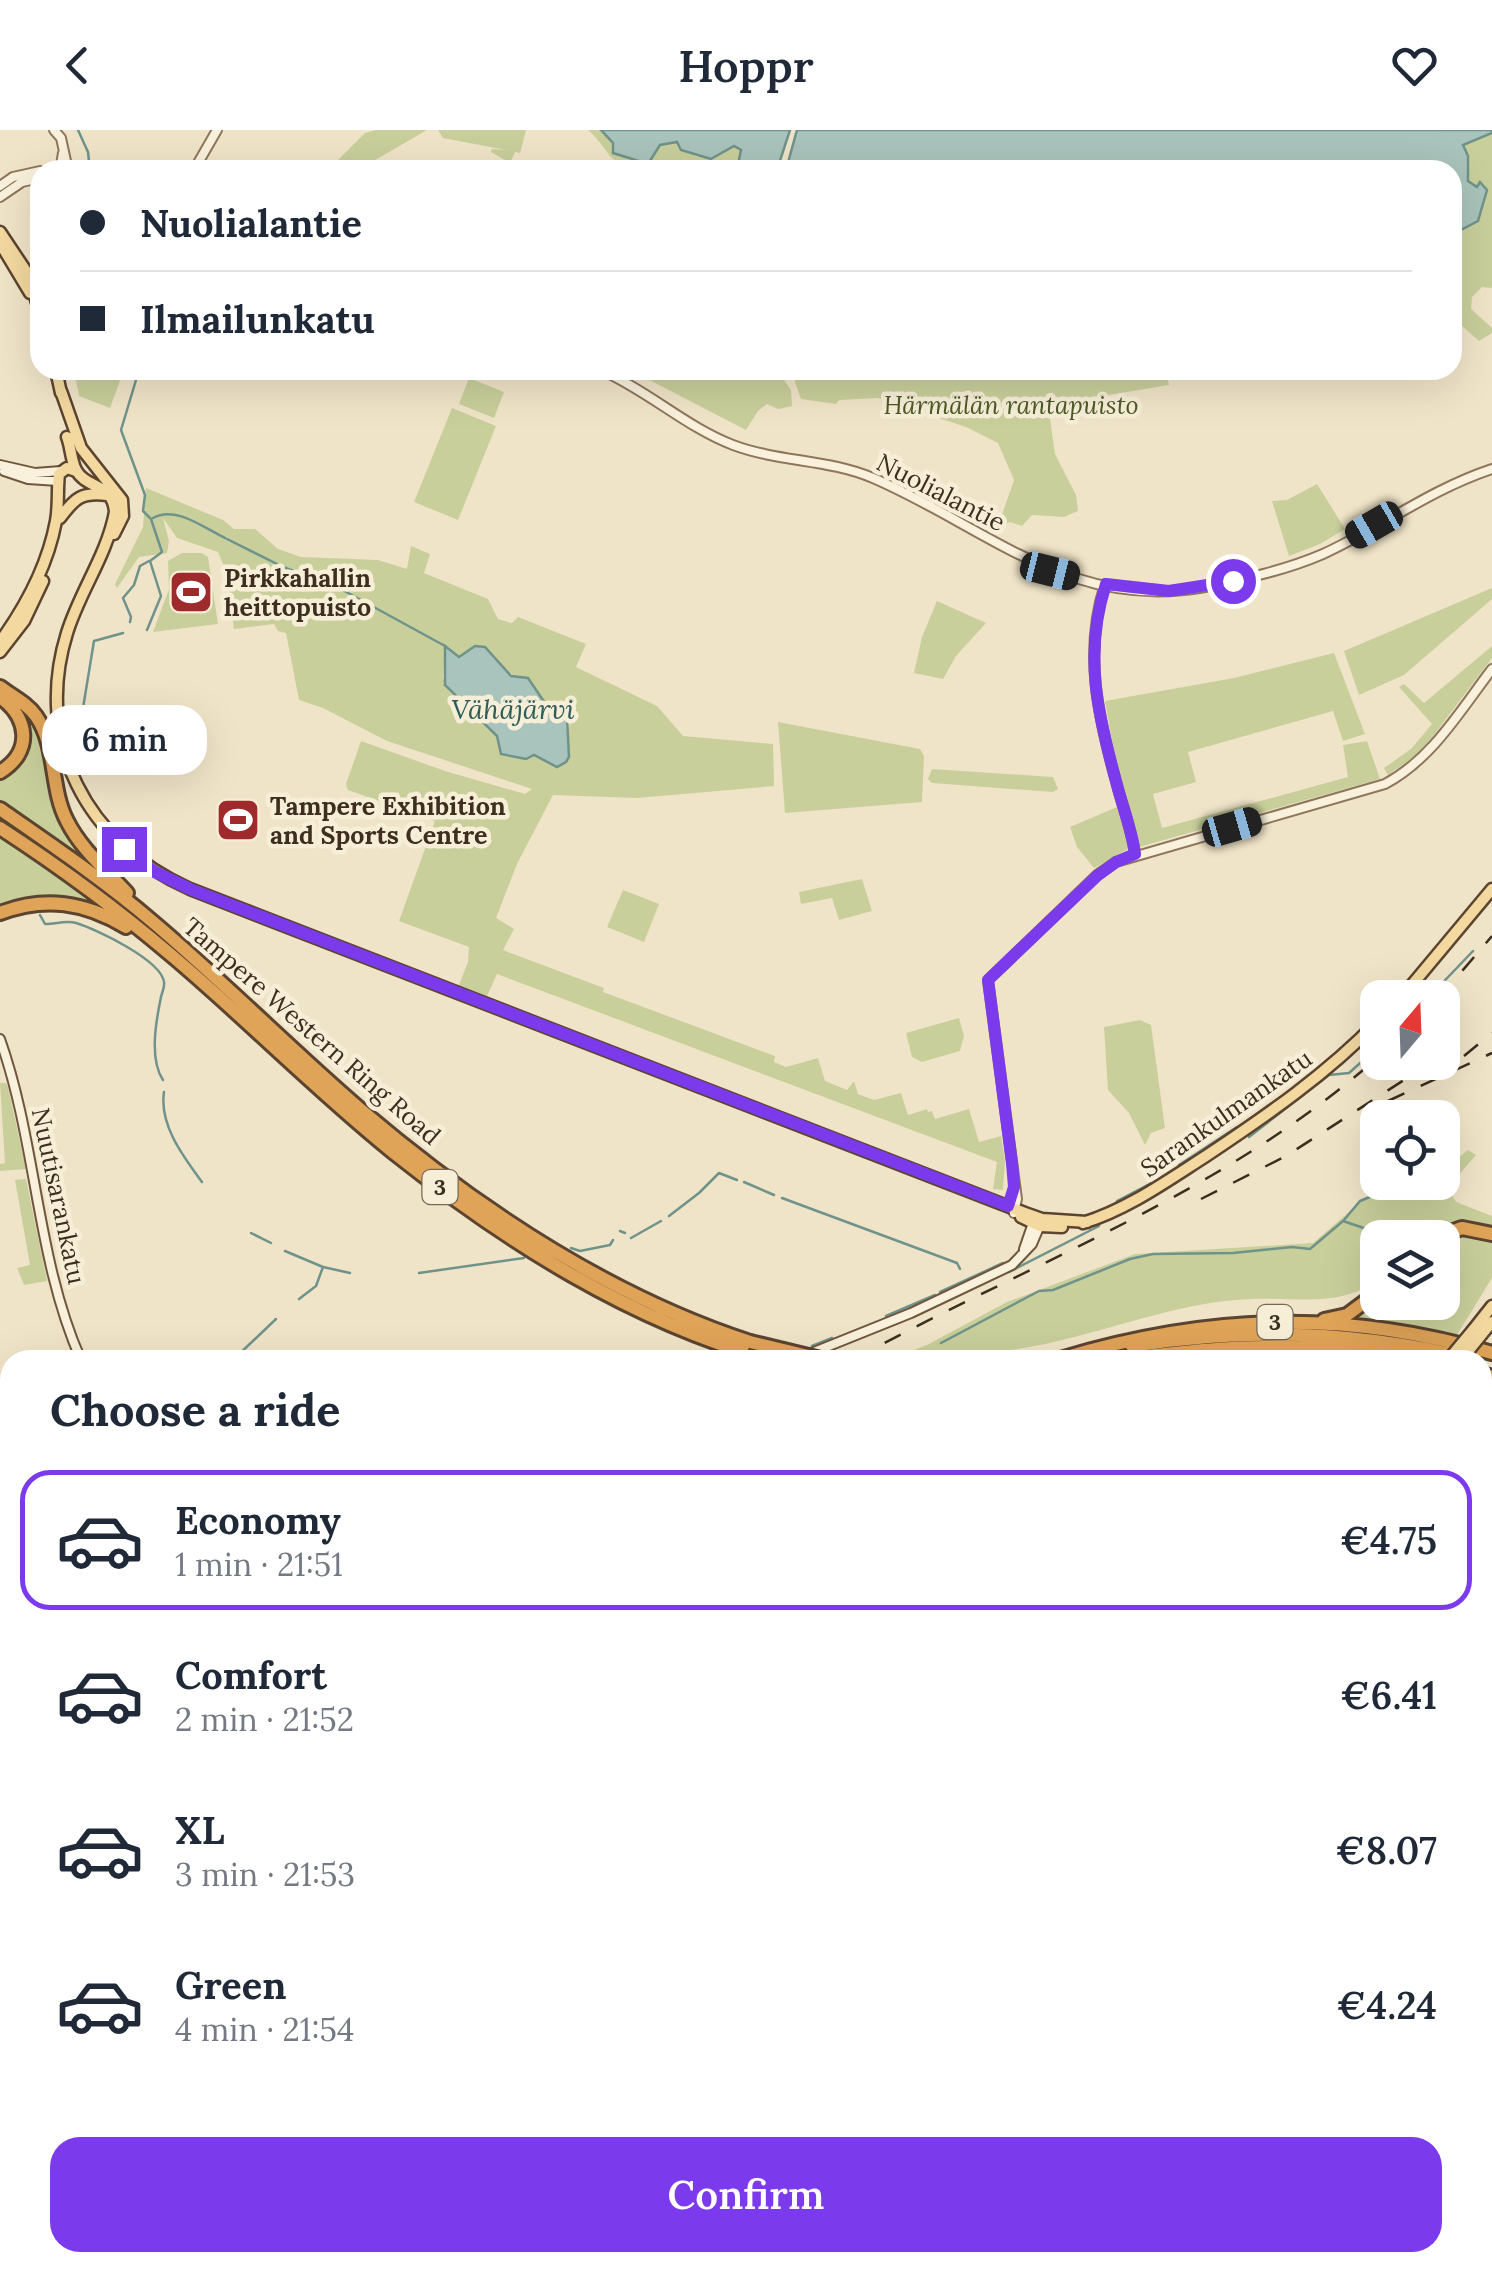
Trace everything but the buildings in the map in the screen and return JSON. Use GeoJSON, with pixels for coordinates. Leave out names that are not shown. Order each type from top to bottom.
{"type":"FeatureCollection","features":[{"type":"Feature","properties":{"kind":"highway"},"geometry":{"type":"LineString","coordinates":[[0,772],[19,756],[24,733],[20,717],[3,692]]}},
{"type":"Feature","properties":{"kind":"highway"},"geometry":{"type":"LineString","coordinates":[[3,692],[29,708],[40,722],[56,795],[73,832],[152,921]]}},
{"type":"Feature","properties":{"kind":"highway","name":"Tampere Western Ring Road"},"geometry":{"type":"LineString","coordinates":[[0,810],[60,850],[152,921],[360,1109],[449,1180],[592,1272],[753,1350]]}},
{"type":"Feature","properties":{"kind":"highway","name":"Tampere Western Ring Road"},"geometry":{"type":"LineString","coordinates":[[0,828],[76,880],[175,958],[393,1152],[493,1224],[611,1296],[697,1336],[766,1350]]}},
{"type":"Feature","properties":{"kind":"highway"},"geometry":{"type":"LineString","coordinates":[[0,913],[40,903],[80,906],[110,918],[175,958]]}},
{"type":"Feature","properties":{"kind":"highway"},"geometry":{"type":"LineString","coordinates":[[1460,1229],[1492,1234]]}},
{"type":"Feature","properties":{"kind":"highway"},"geometry":{"type":"LineString","coordinates":[[1300,1322],[1346,1315],[1360,1305]]}},
{"type":"Feature","properties":{"kind":"highway","name":"3"},"geometry":{"type":"LineString","coordinates":[[1089,1350],[1180,1329],[1240,1322],[1300,1322],[1414,1335],[1483,1350]]}},
{"type":"Feature","properties":{"kind":"highway"},"geometry":{"type":"LineString","coordinates":[[1114,1350],[1179,1339],[1266,1333],[1386,1341],[1428,1350]]}},
{"type":"Feature","properties":{"kind":"highway"},"geometry":{"type":"LineString","coordinates":[[1185,1350],[1268,1345],[1359,1350]]}},
{"type":"Feature","properties":{"kind":"main road"},"geometry":{"type":"LineString","coordinates":[[1,234],[30,280]]}},
{"type":"Feature","properties":{"kind":"main road"},"geometry":{"type":"LineString","coordinates":[[0,661],[5,641],[42,584],[60,518],[68,479],[67,437],[58,380]]}},
{"type":"Feature","properties":{"kind":"main road"},"geometry":{"type":"LineString","coordinates":[[60,391],[81,448],[123,503],[120,525],[104,546]]}},
{"type":"Feature","properties":{"kind":"main road"},"geometry":{"type":"LineString","coordinates":[[68,479],[108,494],[114,503],[116,512],[104,546]]}},
{"type":"Feature","properties":{"kind":"main road"},"geometry":{"type":"LineString","coordinates":[[0,652],[47,554],[68,479]]}},
{"type":"Feature","properties":{"kind":"main road"},"geometry":{"type":"LineString","coordinates":[[60,518],[78,496],[108,494]]}},
{"type":"Feature","properties":{"kind":"main road","name":"Sarankulmankatu"},"geometry":{"type":"LineString","coordinates":[[104,546],[64,643],[58,682],[60,731],[67,760],[83,796],[112,837],[139,862],[190,889],[1038,1221],[1086,1222],[1101,1218],[1154,1190],[1254,1124],[1360,1040]]}},
{"type":"Feature","properties":{"kind":"main road"},"geometry":{"type":"LineString","coordinates":[[0,676],[3,692]]}},
{"type":"Feature","properties":{"kind":"main road"},"geometry":{"type":"LineString","coordinates":[[1416,980],[1492,889]]}},
{"type":"Feature","properties":{"kind":"main road"},"geometry":{"type":"LineString","coordinates":[[1467,1350],[1492,1306]]}},
{"type":"Feature","properties":{"kind":"main road"},"geometry":{"type":"LineString","coordinates":[[1458,1350],[1492,1322]]}},
{"type":"Feature","properties":{"kind":"street"},"geometry":{"type":"LineString","coordinates":[[54,130],[66,160]]}},
{"type":"Feature","properties":{"kind":"street"},"geometry":{"type":"LineString","coordinates":[[200,160],[217,130]]}},
{"type":"Feature","properties":{"kind":"street"},"geometry":{"type":"LineString","coordinates":[[62,160],[64,149]]}},
{"type":"Feature","properties":{"kind":"street"},"geometry":{"type":"LineString","coordinates":[[0,186],[13,177],[30,176]]}},
{"type":"Feature","properties":{"kind":"street"},"geometry":{"type":"LineString","coordinates":[[0,197],[30,179]]}},
{"type":"Feature","properties":{"kind":"street","name":"Nuolialantie"},"geometry":{"type":"LineString","coordinates":[[622,380],[728,443],[862,474],[1044,568],[1150,591],[1190,589],[1300,564],[1441,488],[1492,469]]}},
{"type":"Feature","properties":{"kind":"street"},"geometry":{"type":"LineString","coordinates":[[0,468],[68,479]]}},
{"type":"Feature","properties":{"kind":"street"},"geometry":{"type":"LineString","coordinates":[[1106,584],[1093,634],[1093,665],[1106,743],[1135,854]]}},
{"type":"Feature","properties":{"kind":"street"},"geometry":{"type":"LineString","coordinates":[[1011,1209],[1014,1187],[988,980],[1116,862],[1385,784],[1425,756],[1492,669]]}},
{"type":"Feature","properties":{"kind":"street","name":"Nuutisarankatu"},"geometry":{"type":"LineString","coordinates":[[0,1039],[18,1098],[53,1273],[78,1350]]}},
{"type":"Feature","properties":{"kind":"street"},"geometry":{"type":"LineString","coordinates":[[818,1350],[1012,1265],[1023,1254],[1038,1221]]}},
{"type":"Feature","properties":{"kind":"green space"},"geometry":{"type":"Polygon","coordinates":[[[427,130],[375,160],[338,160],[365,133],[427,130]]]}},
{"type":"Feature","properties":{"kind":"green space"},"geometry":{"type":"Polygon","coordinates":[[[438,130],[526,130],[520,153],[515,152],[511,160],[491,152],[506,150],[443,138],[438,130]]]}},
{"type":"Feature","properties":{"kind":"green space"},"geometry":{"type":"Polygon","coordinates":[[[588,130],[601,130],[609,135],[614,153],[630,160],[614,160],[588,130]]]}},
{"type":"Feature","properties":{"kind":"green space"},"geometry":{"type":"Polygon","coordinates":[[[1492,133],[1492,288],[1482,287],[1472,297],[1471,309],[1492,328],[1492,333],[1479,341],[1462,326],[1462,226],[1482,212],[1487,191],[1479,183],[1477,187],[1467,181],[1468,156],[1462,144],[1492,133]]]}},
{"type":"Feature","properties":{"kind":"green space"},"geometry":{"type":"Polygon","coordinates":[[[677,142],[711,159],[733,146],[742,149],[743,160],[651,160],[660,145],[677,142]]]}},
{"type":"Feature","properties":{"kind":"green space"},"geometry":{"type":"Polygon","coordinates":[[[76,380],[120,380],[110,408],[79,396],[76,380]]]}},
{"type":"Feature","properties":{"kind":"green space"},"geometry":{"type":"Polygon","coordinates":[[[468,380],[504,392],[494,418],[459,404],[468,380]]]}},
{"type":"Feature","properties":{"kind":"green space"},"geometry":{"type":"Polygon","coordinates":[[[649,380],[784,380],[791,390],[792,406],[778,409],[767,404],[746,430],[649,380]]]}},
{"type":"Feature","properties":{"kind":"green space","name":"Härmälän rantapuisto"},"geometry":{"type":"Polygon","coordinates":[[[794,380],[1168,380],[1169,385],[1048,405],[1055,454],[1076,495],[1078,511],[1064,517],[1032,515],[1022,526],[1010,522],[997,529],[1014,480],[998,443],[966,427],[878,398],[839,400],[836,404],[801,399],[794,380]]]}},
{"type":"Feature","properties":{"kind":"green space"},"geometry":{"type":"Polygon","coordinates":[[[452,408],[496,426],[458,520],[414,502],[452,408]]]}},
{"type":"Feature","properties":{"kind":"green space"},"geometry":{"type":"Polygon","coordinates":[[[1317,484],[1345,529],[1289,556],[1272,501],[1287,500],[1317,484]]]}},
{"type":"Feature","properties":{"kind":"green space"},"geometry":{"type":"Polygon","coordinates":[[[146,488],[223,520],[234,529],[255,529],[278,549],[301,557],[378,560],[407,569],[411,546],[430,554],[424,573],[488,599],[498,619],[512,623],[518,617],[586,644],[576,667],[657,706],[683,736],[773,744],[774,786],[637,798],[553,795],[517,864],[496,918],[514,929],[503,950],[775,1056],[774,1062],[786,1067],[818,1058],[825,1081],[847,1090],[854,1081],[858,1094],[874,1100],[901,1093],[908,1115],[927,1109],[935,1119],[969,1109],[979,1142],[1001,1136],[1005,1161],[1003,1190],[993,1189],[997,1162],[497,974],[487,996],[459,985],[469,947],[399,921],[435,821],[348,790],[346,784],[361,741],[525,794],[532,789],[387,741],[299,700],[286,633],[278,631],[274,624],[234,629],[226,571],[218,552],[177,538],[163,518],[169,541],[167,553],[139,557],[117,588],[115,584],[143,527],[146,488]],[[445,647],[443,678],[449,691],[497,736],[557,767],[570,724],[565,716],[549,709],[528,678],[480,658],[459,657],[445,647]]]}},
{"type":"Feature","properties":{"kind":"green space","name":"Pirkkahallin heittopuisto"},"geometry":{"type":"Polygon","coordinates":[[[182,553],[202,553],[208,557],[218,624],[153,632],[169,589],[168,561],[182,553]]]}},
{"type":"Feature","properties":{"kind":"green space"},"geometry":{"type":"Polygon","coordinates":[[[1492,588],[1492,599],[1404,675],[1359,695],[1344,651],[1492,588]]]}},
{"type":"Feature","properties":{"kind":"green space"},"geometry":{"type":"Polygon","coordinates":[[[937,601],[986,623],[956,656],[943,679],[914,673],[922,637],[937,601]]]}},
{"type":"Feature","properties":{"kind":"green space"},"geometry":{"type":"Polygon","coordinates":[[[1492,646],[1492,658],[1421,752],[1388,775],[1384,768],[1411,749],[1432,724],[1399,687],[1404,684],[1424,703],[1492,646]]]}},
{"type":"Feature","properties":{"kind":"green space"},"geometry":{"type":"Polygon","coordinates":[[[1334,653],[1365,734],[1343,741],[1333,711],[1188,752],[1196,782],[1153,794],[1162,828],[1348,777],[1343,745],[1367,741],[1380,779],[1139,847],[1116,763],[1105,701],[1234,678],[1334,653]]]}},
{"type":"Feature","properties":{"kind":"green space"},"geometry":{"type":"Polygon","coordinates":[[[0,689],[34,721],[53,799],[120,889],[0,803],[0,776],[27,738],[0,689]]]}},
{"type":"Feature","properties":{"kind":"green space"},"geometry":{"type":"Polygon","coordinates":[[[778,722],[920,749],[924,756],[922,802],[785,813],[778,722]]]}},
{"type":"Feature","properties":{"kind":"green space"},"geometry":{"type":"Polygon","coordinates":[[[932,769],[1053,777],[1058,789],[1053,792],[932,783],[928,779],[932,769]]]}},
{"type":"Feature","properties":{"kind":"green space"},"geometry":{"type":"Polygon","coordinates":[[[1117,807],[1130,848],[1094,868],[1077,847],[1070,827],[1117,807]]]}},
{"type":"Feature","properties":{"kind":"green space"},"geometry":{"type":"Polygon","coordinates":[[[0,834],[109,912],[94,907],[0,910],[0,834]]]}},
{"type":"Feature","properties":{"kind":"green space"},"geometry":{"type":"Polygon","coordinates":[[[862,879],[872,911],[839,920],[832,898],[801,904],[799,892],[862,879]]]}},
{"type":"Feature","properties":{"kind":"green space"},"geometry":{"type":"Polygon","coordinates":[[[623,890],[659,904],[644,942],[607,927],[623,890]]]}},
{"type":"Feature","properties":{"kind":"green space"},"geometry":{"type":"Polygon","coordinates":[[[959,1018],[964,1036],[960,1051],[922,1062],[912,1057],[906,1033],[959,1018]]]}},
{"type":"Feature","properties":{"kind":"green space"},"geometry":{"type":"Polygon","coordinates":[[[1140,1020],[1151,1025],[1165,1128],[1151,1133],[1145,1145],[1129,1113],[1108,1090],[1104,1027],[1140,1020]]]}},
{"type":"Feature","properties":{"kind":"green space"},"geometry":{"type":"Polygon","coordinates":[[[0,1083],[8,1087],[26,1169],[0,1171],[0,1164],[5,1163],[0,1083]]]}},
{"type":"Feature","properties":{"kind":"green space"},"geometry":{"type":"Polygon","coordinates":[[[1468,1150],[1476,1155],[1460,1174],[1460,1157],[1468,1150]]]}},
{"type":"Feature","properties":{"kind":"green space"},"geometry":{"type":"Polygon","coordinates":[[[26,1179],[47,1281],[24,1285],[17,1268],[30,1265],[15,1180],[26,1179]]]}},
{"type":"Feature","properties":{"kind":"green space"},"geometry":{"type":"Polygon","coordinates":[[[1363,1200],[1455,1200],[1492,1216],[1492,1229],[1460,1220],[1360,1220],[1360,1290],[1333,1298],[1228,1301],[1179,1309],[1017,1349],[914,1350],[1007,1302],[1135,1254],[1313,1243],[1363,1200]]]}},
{"type":"Feature","properties":{"kind":"green space"},"geometry":{"type":"Polygon","coordinates":[[[1460,1232],[1492,1237],[1492,1278],[1455,1338],[1337,1322],[1360,1307],[1360,1320],[1460,1320],[1460,1232]]]}},
{"type":"Feature","properties":{"kind":"water"},"geometry":{"type":"Polygon","coordinates":[[[601,130],[790,130],[780,160],[739,160],[741,150],[734,146],[711,159],[681,150],[677,142],[660,145],[651,160],[635,160],[613,153],[613,143],[601,130]]]}},
{"type":"Feature","properties":{"kind":"water"},"geometry":{"type":"Polygon","coordinates":[[[797,130],[1492,130],[1463,145],[1468,156],[1468,181],[1477,187],[1480,182],[1487,190],[1478,221],[1462,229],[1462,160],[789,160],[797,130]]]}},
{"type":"Feature","properties":{"kind":"water","name":"Vähäjärvi"},"geometry":{"type":"Polygon","coordinates":[[[445,646],[459,657],[475,646],[485,647],[511,676],[528,678],[549,709],[567,717],[566,762],[557,767],[534,755],[526,759],[501,754],[497,736],[445,685],[445,646]]]}},
{"type":"Feature","properties":{"kind":"waterway"},"geometry":{"type":"LineString","coordinates":[[78,130],[89,160]]}},
{"type":"Feature","properties":{"kind":"waterway"},"geometry":{"type":"LineString","coordinates":[[136,380],[121,430],[145,495],[143,511],[151,519],[162,552],[150,561],[161,596],[147,630]]}},
{"type":"Feature","properties":{"kind":"waterway"},"geometry":{"type":"LineString","coordinates":[[153,518],[180,516],[225,538]]}},
{"type":"Feature","properties":{"kind":"waterway"},"geometry":{"type":"LineString","coordinates":[[227,539],[283,567],[339,588],[445,646]]}},
{"type":"Feature","properties":{"kind":"waterway"},"geometry":{"type":"LineString","coordinates":[[130,622],[123,598],[134,585],[140,566],[149,561]]}},
{"type":"Feature","properties":{"kind":"waterway"},"geometry":{"type":"LineString","coordinates":[[106,743],[87,726],[83,708],[94,641],[123,633]]}},
{"type":"Feature","properties":{"kind":"waterway"},"geometry":{"type":"LineString","coordinates":[[40,915],[45,924],[72,922],[98,932],[140,955],[160,973],[164,986],[155,1051],[163,1080]]}},
{"type":"Feature","properties":{"kind":"waterway"},"geometry":{"type":"LineString","coordinates":[[1445,980],[1473,951]]}},
{"type":"Feature","properties":{"kind":"waterway"},"geometry":{"type":"LineString","coordinates":[[1249,1137],[1329,1075],[1349,1073],[1360,1063]]}},
{"type":"Feature","properties":{"kind":"waterway"},"geometry":{"type":"LineString","coordinates":[[164,1092],[169,1128],[202,1182]]}},
{"type":"Feature","properties":{"kind":"waterway"},"geometry":{"type":"LineString","coordinates":[[1179,1165],[1237,1127]]}},
{"type":"Feature","properties":{"kind":"waterway"},"geometry":{"type":"LineString","coordinates":[[669,1216],[719,1173],[737,1180]]}},
{"type":"Feature","properties":{"kind":"waterway"},"geometry":{"type":"LineString","coordinates":[[1117,1201],[1159,1179]]}},
{"type":"Feature","properties":{"kind":"waterway"},"geometry":{"type":"LineString","coordinates":[[744,1182],[774,1195]]}},
{"type":"Feature","properties":{"kind":"waterway"},"geometry":{"type":"LineString","coordinates":[[782,1198],[957,1263],[960,1269]]}},
{"type":"Feature","properties":{"kind":"waterway"},"geometry":{"type":"LineString","coordinates":[[1344,1220],[1362,1200]]}},
{"type":"Feature","properties":{"kind":"waterway"},"geometry":{"type":"LineString","coordinates":[[1097,1213],[1110,1206]]}},
{"type":"Feature","properties":{"kind":"waterway"},"geometry":{"type":"LineString","coordinates":[[631,1238],[661,1221]]}},
{"type":"Feature","properties":{"kind":"waterway"},"geometry":{"type":"LineString","coordinates":[[941,1343],[1039,1291],[1053,1290],[1130,1259],[1153,1254],[1310,1249],[1343,1221],[1360,1227]]}},
{"type":"Feature","properties":{"kind":"waterway"},"geometry":{"type":"LineString","coordinates":[[1009,1272],[1099,1226]]}},
{"type":"Feature","properties":{"kind":"waterway"},"geometry":{"type":"LineString","coordinates":[[620,1231],[625,1233]]}},
{"type":"Feature","properties":{"kind":"waterway"},"geometry":{"type":"LineString","coordinates":[[251,1233],[271,1243]]}},
{"type":"Feature","properties":{"kind":"waterway"},"geometry":{"type":"LineString","coordinates":[[571,1248],[580,1251],[610,1245],[613,1240]]}},
{"type":"Feature","properties":{"kind":"waterway"},"geometry":{"type":"LineString","coordinates":[[285,1251],[350,1273]]}},
{"type":"Feature","properties":{"kind":"waterway"},"geometry":{"type":"LineString","coordinates":[[419,1273],[524,1258]]}},
{"type":"Feature","properties":{"kind":"waterway"},"geometry":{"type":"LineString","coordinates":[[940,1292],[1003,1263]]}},
{"type":"Feature","properties":{"kind":"waterway"},"geometry":{"type":"LineString","coordinates":[[299,1299],[316,1286],[323,1267]]}},
{"type":"Feature","properties":{"kind":"waterway"},"geometry":{"type":"LineString","coordinates":[[886,1316],[935,1295]]}},
{"type":"Feature","properties":{"kind":"waterway"},"geometry":{"type":"LineString","coordinates":[[243,1350],[276,1319]]}},
{"type":"Feature","properties":{"kind":"waterway"},"geometry":{"type":"LineString","coordinates":[[812,1346],[832,1338]]}},
{"type":"Feature","properties":{"kind":"railway"},"geometry":{"type":"LineString","coordinates":[[1454,980],[1492,936]]}},
{"type":"Feature","properties":{"kind":"railway"},"geometry":{"type":"LineString","coordinates":[[1464,1056],[1492,1033]]}},
{"type":"Feature","properties":{"kind":"railway"},"geometry":{"type":"LineString","coordinates":[[1390,1100],[1492,1053]]}},
{"type":"Feature","properties":{"kind":"railway"},"geometry":{"type":"LineString","coordinates":[[872,1350],[1191,1187],[1319,1105],[1360,1072]]}},
{"type":"Feature","properties":{"kind":"railway"},"geometry":{"type":"LineString","coordinates":[[1201,1199],[1286,1156],[1404,1080]]}},
{"type":"Feature","properties":{"kind":"place","name":"Pirkkahallin heittopuisto"},"geometry":{"type":"Point","coordinates":[191,592]}},
{"type":"Feature","properties":{"kind":"place","name":"Tampere Exhibition and Sports Centre"},"geometry":{"type":"Point","coordinates":[238,820]}},
{"type":"Feature","properties":{"kind":"route"},"geometry":{"type":"LineString","coordinates":[[124,849],[155,872],[190,889],[1008,1206],[1014,1187],[1012,1163],[988,980],[1108,866],[1135,854],[1106,743],[1093,665],[1093,634],[1106,584],[1169,591],[1233,581]]}}]}
